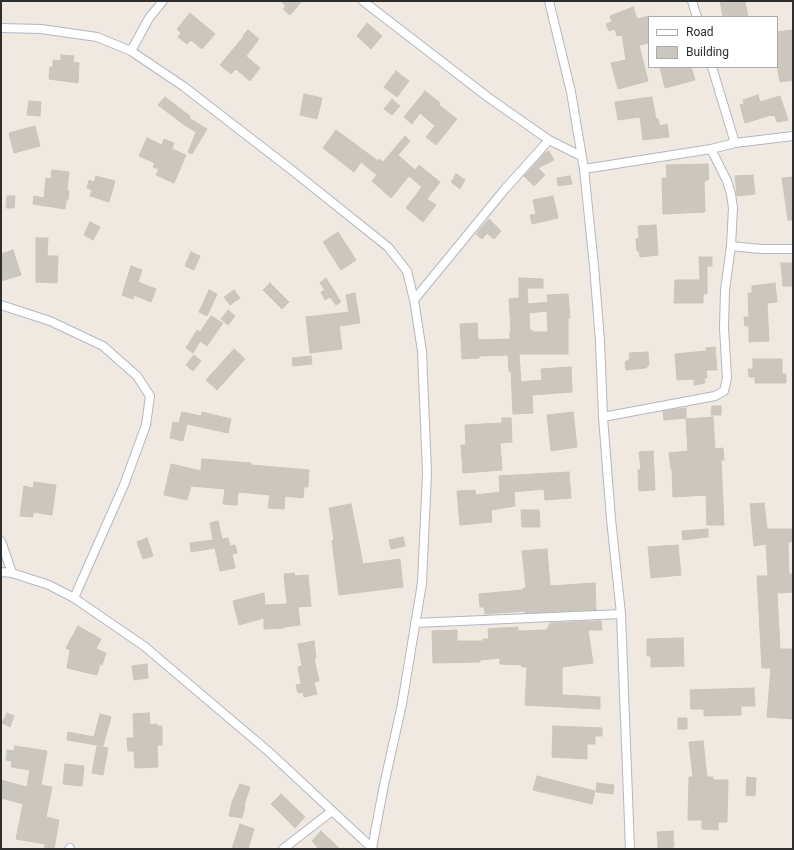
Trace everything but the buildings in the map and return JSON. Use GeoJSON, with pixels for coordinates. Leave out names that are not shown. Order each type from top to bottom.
{"type":"FeatureCollection","features":[{"type":"Feature","properties":{"kind":"street"},"geometry":{"type":"LineString","coordinates":[[131,51],[149,18],[163,1]]}},
{"type":"Feature","properties":{"kind":"street"},"geometry":{"type":"LineString","coordinates":[[363,1],[489,98],[549,140],[581,156]]}},
{"type":"Feature","properties":{"kind":"street"},"geometry":{"type":"LineString","coordinates":[[549,1],[571,92],[584,169],[600,341],[603,417],[611,519],[621,614],[630,849]]}},
{"type":"Feature","properties":{"kind":"street"},"geometry":{"type":"LineString","coordinates":[[692,1],[697,16]]}},
{"type":"Feature","properties":{"kind":"street"},"geometry":{"type":"LineString","coordinates":[[1,28],[40,29],[97,37],[131,51],[183,86],[287,166],[388,248],[407,271],[414,300],[422,351],[427,473],[422,583],[402,704],[384,785],[373,849]]}},
{"type":"Feature","properties":{"kind":"street"},"geometry":{"type":"LineString","coordinates":[[712,68],[735,143]]}},
{"type":"Feature","properties":{"kind":"street"},"geometry":{"type":"LineString","coordinates":[[584,169],[711,149],[735,143],[793,136]]}},
{"type":"Feature","properties":{"kind":"street"},"geometry":{"type":"LineString","coordinates":[[414,300],[505,189],[549,140]]}},
{"type":"Feature","properties":{"kind":"street"},"geometry":{"type":"LineString","coordinates":[[603,417],[715,396],[724,391],[727,378],[724,328],[725,290],[731,246],[733,208],[727,181],[711,149]]}},
{"type":"Feature","properties":{"kind":"street"},"geometry":{"type":"LineString","coordinates":[[731,246],[762,249],[793,249]]}},
{"type":"Feature","properties":{"kind":"street"},"geometry":{"type":"LineString","coordinates":[[1,305],[50,321],[103,346],[137,376],[150,396],[146,425],[124,485],[74,598]]}},
{"type":"Feature","properties":{"kind":"street"},"geometry":{"type":"LineString","coordinates":[[1,541],[12,573]]}},
{"type":"Feature","properties":{"kind":"street"},"geometry":{"type":"LineString","coordinates":[[1,572],[12,573],[49,585],[74,598],[150,650],[268,751],[373,849]]}},
{"type":"Feature","properties":{"kind":"street"},"geometry":{"type":"LineString","coordinates":[[415,623],[621,614]]}},
{"type":"Feature","properties":{"kind":"street"},"geometry":{"type":"LineString","coordinates":[[283,849],[332,811]]}}]}
